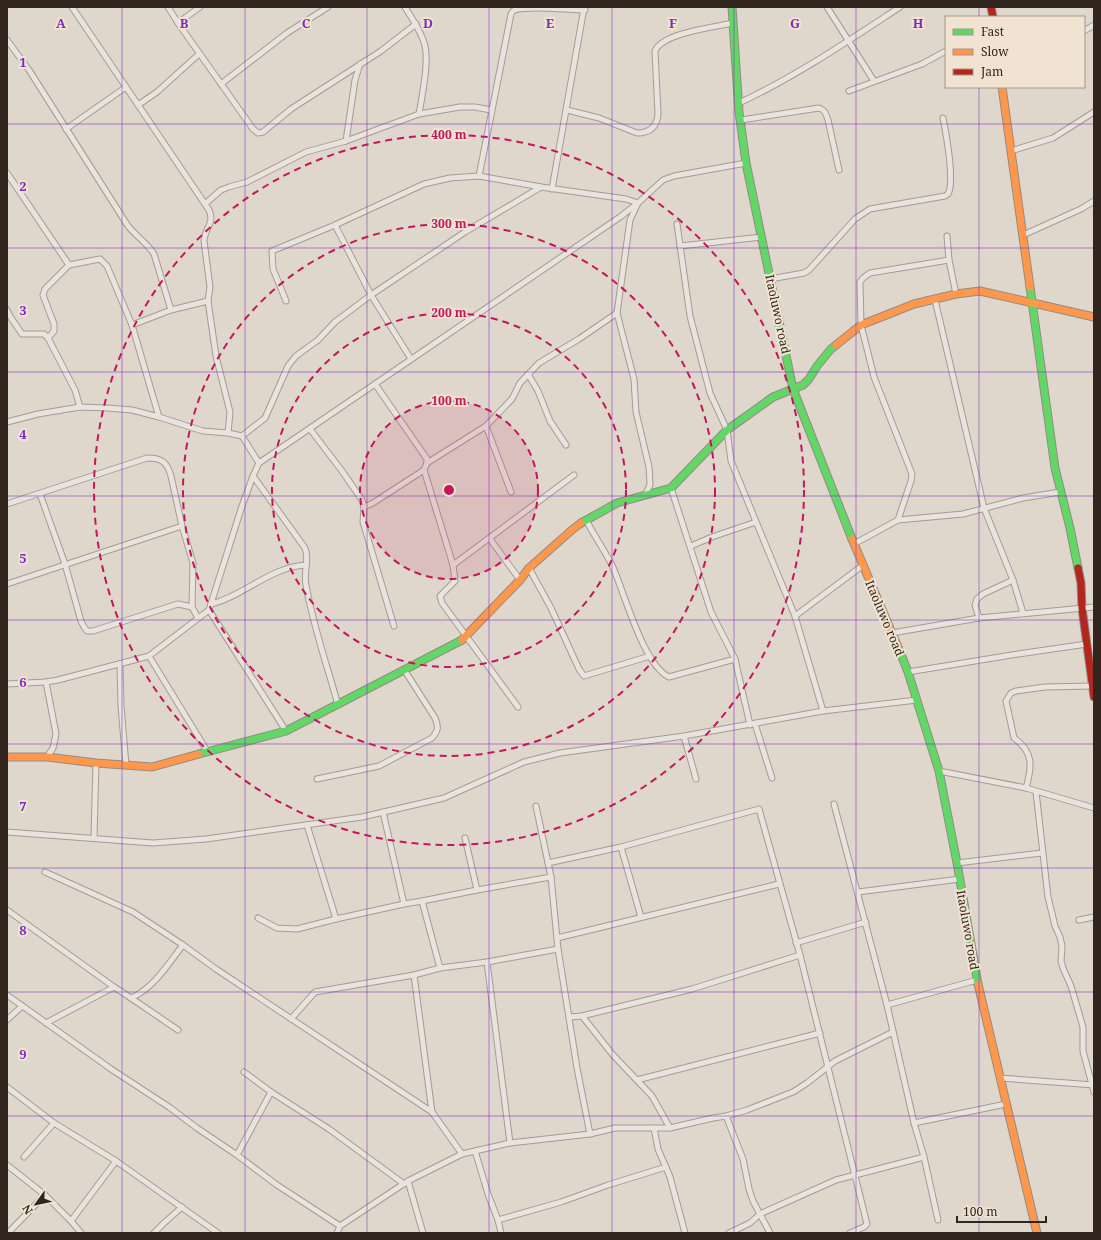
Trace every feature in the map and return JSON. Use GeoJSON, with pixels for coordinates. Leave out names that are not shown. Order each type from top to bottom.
{"type":"FeatureCollection","features":[{"type":"Feature","properties":{"kind":"street"},"geometry":{"type":"LineString","coordinates":[[72,7],[205,204],[212,217],[212,222],[204,234],[210,287],[208,301],[216,356],[230,412],[228,433]]}},
{"type":"Feature","properties":{"kind":"street"},"geometry":{"type":"LineString","coordinates":[[168,7],[199,54],[253,129],[258,132],[262,132],[291,109],[381,50],[416,24]]}},
{"type":"Feature","properties":{"kind":"street"},"geometry":{"type":"LineString","coordinates":[[178,23],[200,7]]}},
{"type":"Feature","properties":{"kind":"street"},"geometry":{"type":"LineString","coordinates":[[221,84],[288,33],[328,7]]}},
{"type":"Feature","properties":{"kind":"street"},"geometry":{"type":"LineString","coordinates":[[405,7],[416,24],[425,45],[426,57],[418,114]]}},
{"type":"Feature","properties":{"kind":"street","name":"Itaoluwo road"},"geometry":{"type":"LineString","coordinates":[[732,7],[739,104],[746,163],[793,389],[862,566],[908,672],[939,771],[960,879],[977,980],[1037,1233]]}},
{"type":"Feature","properties":{"kind":"street"},"geometry":{"type":"LineString","coordinates":[[827,7],[874,82]]}},
{"type":"Feature","properties":{"kind":"street"},"geometry":{"type":"LineString","coordinates":[[739,104],[766,91],[900,7]]}},
{"type":"Feature","properties":{"kind":"street"},"geometry":{"type":"LineString","coordinates":[[479,176],[491,110],[513,10],[535,8],[584,9],[552,189]]}},
{"type":"Feature","properties":{"kind":"street"},"geometry":{"type":"LineString","coordinates":[[567,110],[598,118],[637,133],[643,133],[649,130],[654,127],[658,114],[655,51],[657,46],[668,38],[677,35],[733,23]]}},
{"type":"Feature","properties":{"kind":"street"},"geometry":{"type":"LineString","coordinates":[[1085,30],[1094,25]]}},
{"type":"Feature","properties":{"kind":"street"},"geometry":{"type":"LineString","coordinates":[[7,40],[66,128],[128,226],[154,254],[171,310]]}},
{"type":"Feature","properties":{"kind":"street"},"geometry":{"type":"LineString","coordinates":[[849,91],[922,64],[945,52]]}},
{"type":"Feature","properties":{"kind":"street"},"geometry":{"type":"LineString","coordinates":[[138,105],[157,92],[199,54]]}},
{"type":"Feature","properties":{"kind":"street"},"geometry":{"type":"LineString","coordinates":[[346,141],[355,80],[360,64]]}},
{"type":"Feature","properties":{"kind":"street"},"geometry":{"type":"LineString","coordinates":[[66,128],[126,87]]}},
{"type":"Feature","properties":{"kind":"street"},"geometry":{"type":"LineString","coordinates":[[1002,88],[1060,492],[1070,528],[1081,583],[1082,608],[1087,644],[1093,671],[1092,686],[1094,697]]}},
{"type":"Feature","properties":{"kind":"street"},"geometry":{"type":"LineString","coordinates":[[205,204],[221,190],[229,186],[247,182],[306,152],[346,141],[418,114],[460,107],[475,107],[491,110]]}},
{"type":"Feature","properties":{"kind":"street"},"geometry":{"type":"LineString","coordinates":[[741,120],[819,108],[823,109],[828,120],[839,170]]}},
{"type":"Feature","properties":{"kind":"street"},"geometry":{"type":"LineString","coordinates":[[1011,151],[1054,138],[1094,112]]}},
{"type":"Feature","properties":{"kind":"street"},"geometry":{"type":"LineString","coordinates":[[770,279],[804,273],[809,270],[855,220],[870,209],[945,196],[948,194],[951,186],[949,150],[943,118]]}},
{"type":"Feature","properties":{"kind":"street"},"geometry":{"type":"LineString","coordinates":[[286,731],[210,607],[253,476],[260,463],[607,226],[638,203],[663,180],[674,176],[746,163]]}},
{"type":"Feature","properties":{"kind":"street"},"geometry":{"type":"LineString","coordinates":[[7,173],[69,265]]}},
{"type":"Feature","properties":{"kind":"street"},"geometry":{"type":"LineString","coordinates":[[286,301],[273,269],[272,251],[335,225],[424,184],[450,178],[479,176],[552,189],[626,199],[638,203]]}},
{"type":"Feature","properties":{"kind":"street"},"geometry":{"type":"LineString","coordinates":[[242,436],[266,418],[288,366],[292,361],[318,340],[335,322],[371,295],[464,232],[541,187]]}},
{"type":"Feature","properties":{"kind":"street"},"geometry":{"type":"LineString","coordinates":[[1023,234],[1081,209],[1094,201]]}},
{"type":"Feature","properties":{"kind":"street"},"geometry":{"type":"LineString","coordinates":[[638,203],[628,227],[617,313],[634,379],[636,412],[649,467],[650,485],[645,495]]}},
{"type":"Feature","properties":{"kind":"street"},"geometry":{"type":"LineString","coordinates":[[677,224],[690,316],[710,393],[727,430],[731,461],[795,616],[823,711]]}},
{"type":"Feature","properties":{"kind":"street"},"geometry":{"type":"LineString","coordinates":[[335,225],[371,295],[411,359]]}},
{"type":"Feature","properties":{"kind":"street"},"geometry":{"type":"LineString","coordinates":[[947,236],[949,260],[956,294]]}},
{"type":"Feature","properties":{"kind":"street"},"geometry":{"type":"LineString","coordinates":[[680,246],[762,237]]}},
{"type":"Feature","properties":{"kind":"street"},"geometry":{"type":"LineString","coordinates":[[48,338],[54,332],[54,324],[43,295],[46,289],[69,265],[100,259],[108,266],[132,325],[159,417]]}},
{"type":"Feature","properties":{"kind":"street"},"geometry":{"type":"LineString","coordinates":[[898,520],[912,481],[912,474],[874,377],[861,325],[859,287],[863,278],[870,273],[949,260]]}},
{"type":"Feature","properties":{"kind":"street"},"geometry":{"type":"LineString","coordinates":[[7,757],[48,757],[96,763],[152,767],[286,731],[459,642],[520,580],[529,568],[586,520],[617,504],[670,488],[727,430],[773,397],[803,385],[831,349],[861,325],[914,304],[956,294],[980,291],[1094,317]]}},
{"type":"Feature","properties":{"kind":"street"},"geometry":{"type":"LineString","coordinates":[[935,300],[984,508],[1014,580],[1023,614]]}},
{"type":"Feature","properties":{"kind":"street"},"geometry":{"type":"LineString","coordinates":[[132,325],[171,310],[208,301]]}},
{"type":"Feature","properties":{"kind":"street"},"geometry":{"type":"LineString","coordinates":[[7,310],[10,318],[22,334],[44,334],[48,338],[75,390],[80,407]]}},
{"type":"Feature","properties":{"kind":"street"},"geometry":{"type":"LineString","coordinates":[[427,462],[486,426],[512,399],[520,383],[539,363],[579,339],[617,313]]}},
{"type":"Feature","properties":{"kind":"street"},"geometry":{"type":"LineString","coordinates":[[528,374],[538,391],[550,421],[566,445]]}},
{"type":"Feature","properties":{"kind":"street"},"geometry":{"type":"LineString","coordinates":[[364,507],[373,503],[424,470],[427,462],[425,454],[375,384]]}},
{"type":"Feature","properties":{"kind":"street"},"geometry":{"type":"LineString","coordinates":[[7,422],[38,414],[80,407],[132,410],[202,431],[228,433],[242,436],[260,463]]}},
{"type":"Feature","properties":{"kind":"street"},"geometry":{"type":"LineString","coordinates":[[486,426],[511,492]]}},
{"type":"Feature","properties":{"kind":"street"},"geometry":{"type":"LineString","coordinates":[[310,428],[362,500],[364,507],[363,522],[394,626]]}},
{"type":"Feature","properties":{"kind":"street"},"geometry":{"type":"LineString","coordinates":[[7,504],[147,458],[157,458],[164,462],[169,468],[182,526],[193,563],[192,607],[198,618]]}},
{"type":"Feature","properties":{"kind":"street"},"geometry":{"type":"LineString","coordinates":[[424,470],[453,565],[455,581],[442,594],[441,600],[518,708]]}},
{"type":"Feature","properties":{"kind":"street"},"geometry":{"type":"LineString","coordinates":[[453,565],[490,539],[574,475]]}},
{"type":"Feature","properties":{"kind":"street"},"geometry":{"type":"LineString","coordinates":[[253,476],[308,554],[305,583],[313,618],[338,705]]}},
{"type":"Feature","properties":{"kind":"street"},"geometry":{"type":"LineString","coordinates":[[670,488],[691,546],[712,612],[735,659],[752,724],[772,778]]}},
{"type":"Feature","properties":{"kind":"street"},"geometry":{"type":"LineString","coordinates":[[854,544],[898,520],[963,514],[1023,498],[1060,492]]}},
{"type":"Feature","properties":{"kind":"street"},"geometry":{"type":"LineString","coordinates":[[40,494],[65,564],[81,620],[87,631],[93,631],[178,604],[192,607]]}},
{"type":"Feature","properties":{"kind":"street"},"geometry":{"type":"LineString","coordinates":[[586,520],[612,566],[631,617],[650,656],[664,675],[668,677],[735,659]]}},
{"type":"Feature","properties":{"kind":"street"},"geometry":{"type":"LineString","coordinates":[[691,546],[756,522]]}},
{"type":"Feature","properties":{"kind":"street"},"geometry":{"type":"LineString","coordinates":[[7,584],[182,526]]}},
{"type":"Feature","properties":{"kind":"street"},"geometry":{"type":"LineString","coordinates":[[490,539],[520,580]]}},
{"type":"Feature","properties":{"kind":"street"},"geometry":{"type":"LineString","coordinates":[[7,684],[46,682],[149,656],[210,607],[270,575],[296,566],[306,566]]}},
{"type":"Feature","properties":{"kind":"street"},"geometry":{"type":"LineString","coordinates":[[795,616],[862,566]]}},
{"type":"Feature","properties":{"kind":"street"},"geometry":{"type":"LineString","coordinates":[[529,568],[551,608],[579,669],[584,676],[650,656]]}},
{"type":"Feature","properties":{"kind":"street"},"geometry":{"type":"LineString","coordinates":[[980,618],[975,605],[980,596],[1014,580]]}},
{"type":"Feature","properties":{"kind":"street"},"geometry":{"type":"LineString","coordinates":[[892,633],[980,618],[1094,607]]}},
{"type":"Feature","properties":{"kind":"street"},"geometry":{"type":"LineString","coordinates":[[908,672],[1087,644]]}},
{"type":"Feature","properties":{"kind":"street"},"geometry":{"type":"LineString","coordinates":[[149,656],[207,751]]}},
{"type":"Feature","properties":{"kind":"street"},"geometry":{"type":"LineString","coordinates":[[120,664],[121,706],[126,765]]}},
{"type":"Feature","properties":{"kind":"street"},"geometry":{"type":"LineString","coordinates":[[317,779],[378,766],[432,738],[438,732],[438,725],[435,718],[405,670]]}},
{"type":"Feature","properties":{"kind":"street"},"geometry":{"type":"LineString","coordinates":[[46,682],[56,734],[53,748],[48,757]]}},
{"type":"Feature","properties":{"kind":"street"},"geometry":{"type":"LineString","coordinates":[[1026,788],[1031,770],[1030,760],[1023,744],[1014,738],[1006,701],[1008,696],[1016,691],[1045,687],[1092,686]]}},
{"type":"Feature","properties":{"kind":"street"},"geometry":{"type":"LineString","coordinates":[[7,832],[154,843],[206,839],[306,825],[383,812],[444,798],[524,762],[560,753],[684,736],[823,711],[917,700]]}},
{"type":"Feature","properties":{"kind":"street"},"geometry":{"type":"LineString","coordinates":[[684,736],[696,779]]}},
{"type":"Feature","properties":{"kind":"street"},"geometry":{"type":"LineString","coordinates":[[94,838],[96,763]]}},
{"type":"Feature","properties":{"kind":"street"},"geometry":{"type":"LineString","coordinates":[[939,771],[1026,788],[1094,808]]}},
{"type":"Feature","properties":{"kind":"street"},"geometry":{"type":"LineString","coordinates":[[1036,792],[1048,897],[1055,926],[1062,946],[1061,962],[1071,986],[1083,1027],[1082,1052],[1094,1092]]}},
{"type":"Feature","properties":{"kind":"street"},"geometry":{"type":"LineString","coordinates":[[834,804],[887,1005],[938,1220]]}},
{"type":"Feature","properties":{"kind":"street"},"geometry":{"type":"LineString","coordinates":[[536,806],[551,877],[558,949],[590,1134]]}},
{"type":"Feature","properties":{"kind":"street"},"geometry":{"type":"LineString","coordinates":[[548,863],[621,846],[759,809],[829,1065],[867,1224],[864,1227],[850,1233]]}},
{"type":"Feature","properties":{"kind":"street"},"geometry":{"type":"LineString","coordinates":[[383,812],[404,904]]}},
{"type":"Feature","properties":{"kind":"street"},"geometry":{"type":"LineString","coordinates":[[306,825],[336,919]]}},
{"type":"Feature","properties":{"kind":"street"},"geometry":{"type":"LineString","coordinates":[[466,838],[477,890]]}},
{"type":"Feature","properties":{"kind":"street"},"geometry":{"type":"LineString","coordinates":[[621,846],[641,917]]}},
{"type":"Feature","properties":{"kind":"street"},"geometry":{"type":"LineString","coordinates":[[957,863],[1042,853]]}},
{"type":"Feature","properties":{"kind":"street"},"geometry":{"type":"LineString","coordinates":[[45,872],[134,912],[216,969],[432,1112],[462,1154]]}},
{"type":"Feature","properties":{"kind":"street"},"geometry":{"type":"LineString","coordinates":[[258,918],[277,928],[297,928],[404,904],[551,877]]}},
{"type":"Feature","properties":{"kind":"street"},"geometry":{"type":"LineString","coordinates":[[858,892],[960,879]]}},
{"type":"Feature","properties":{"kind":"street"},"geometry":{"type":"LineString","coordinates":[[557,938],[779,884]]}},
{"type":"Feature","properties":{"kind":"street"},"geometry":{"type":"LineString","coordinates":[[422,901],[440,968]]}},
{"type":"Feature","properties":{"kind":"street"},"geometry":{"type":"LineString","coordinates":[[7,910],[114,987],[178,1030]]}},
{"type":"Feature","properties":{"kind":"street"},"geometry":{"type":"LineString","coordinates":[[1079,920],[1094,917]]}},
{"type":"Feature","properties":{"kind":"street"},"geometry":{"type":"LineString","coordinates":[[796,943],[866,922]]}},
{"type":"Feature","properties":{"kind":"street"},"geometry":{"type":"LineString","coordinates":[[131,998],[141,994],[160,974],[183,945]]}},
{"type":"Feature","properties":{"kind":"street"},"geometry":{"type":"LineString","coordinates":[[291,1019],[315,992],[414,975],[440,968],[487,962],[558,949]]}},
{"type":"Feature","properties":{"kind":"street"},"geometry":{"type":"LineString","coordinates":[[569,1017],[582,1016],[692,989],[800,955]]}},
{"type":"Feature","properties":{"kind":"street"},"geometry":{"type":"LineString","coordinates":[[487,962],[510,1143]]}},
{"type":"Feature","properties":{"kind":"street"},"geometry":{"type":"LineString","coordinates":[[414,975],[432,1112]]}},
{"type":"Feature","properties":{"kind":"street"},"geometry":{"type":"LineString","coordinates":[[887,1005],[977,980]]}},
{"type":"Feature","properties":{"kind":"street"},"geometry":{"type":"LineString","coordinates":[[46,1023],[114,987]]}},
{"type":"Feature","properties":{"kind":"street"},"geometry":{"type":"LineString","coordinates":[[7,994],[111,1069],[169,1107],[196,1128],[237,1155],[277,1185],[340,1226]]}},
{"type":"Feature","properties":{"kind":"street"},"geometry":{"type":"LineString","coordinates":[[7,1020],[22,1006]]}},
{"type":"Feature","properties":{"kind":"street"},"geometry":{"type":"LineString","coordinates":[[582,1016],[613,1055],[652,1096],[670,1128]]}},
{"type":"Feature","properties":{"kind":"street"},"geometry":{"type":"LineString","coordinates":[[637,1080],[820,1032]]}},
{"type":"Feature","properties":{"kind":"street"},"geometry":{"type":"LineString","coordinates":[[337,1233],[340,1226],[406,1182],[462,1154],[510,1143],[590,1134],[615,1128],[670,1128],[726,1116],[747,1110],[793,1092],[835,1061],[893,1032]]}},
{"type":"Feature","properties":{"kind":"street"},"geometry":{"type":"LineString","coordinates":[[244,1072],[271,1092],[406,1182],[423,1233]]}},
{"type":"Feature","properties":{"kind":"street"},"geometry":{"type":"LineString","coordinates":[[1000,1078],[1093,1085]]}},
{"type":"Feature","properties":{"kind":"street"},"geometry":{"type":"LineString","coordinates":[[7,1087],[54,1123],[116,1161],[218,1233]]}},
{"type":"Feature","properties":{"kind":"street"},"geometry":{"type":"LineString","coordinates":[[237,1155],[271,1092]]}},
{"type":"Feature","properties":{"kind":"street"},"geometry":{"type":"LineString","coordinates":[[914,1124],[1006,1104]]}},
{"type":"Feature","properties":{"kind":"street"},"geometry":{"type":"LineString","coordinates":[[726,1116],[742,1159],[753,1201],[770,1233]]}},
{"type":"Feature","properties":{"kind":"street"},"geometry":{"type":"LineString","coordinates":[[24,1157],[54,1123]]}},
{"type":"Feature","properties":{"kind":"street"},"geometry":{"type":"LineString","coordinates":[[654,1128],[658,1149],[670,1177],[685,1233]]}},
{"type":"Feature","properties":{"kind":"street"},"geometry":{"type":"LineString","coordinates":[[475,1151],[501,1233]]}},
{"type":"Feature","properties":{"kind":"street"},"geometry":{"type":"LineString","coordinates":[[729,1233],[750,1223],[760,1214],[836,1180],[924,1157]]}},
{"type":"Feature","properties":{"kind":"street"},"geometry":{"type":"LineString","coordinates":[[72,1221],[116,1161]]}},
{"type":"Feature","properties":{"kind":"street"},"geometry":{"type":"LineString","coordinates":[[7,1165],[44,1195],[72,1221],[81,1233]]}},
{"type":"Feature","properties":{"kind":"street"},"geometry":{"type":"LineString","coordinates":[[498,1220],[561,1202],[608,1185],[666,1167]]}},
{"type":"Feature","properties":{"kind":"street"},"geometry":{"type":"LineString","coordinates":[[8,1233],[44,1195]]}},
{"type":"Feature","properties":{"kind":"street"},"geometry":{"type":"LineString","coordinates":[[154,1233],[182,1207]]}},
{"type":"Feature","properties":{"kind":"traffic: fast"},"geometry":{"type":"LineString","coordinates":[[732,7],[739,112],[746,163],[793,389],[852,539]]}},
{"type":"Feature","properties":{"kind":"traffic: fast"},"geometry":{"type":"LineString","coordinates":[[1030,287],[1055,468],[1078,568]]}},
{"type":"Feature","properties":{"kind":"traffic: fast"},"geometry":{"type":"LineString","coordinates":[[581,523],[617,503],[671,488],[727,430],[773,397],[803,385],[831,349],[836,345]]}},
{"type":"Feature","properties":{"kind":"traffic: fast"},"geometry":{"type":"LineString","coordinates":[[199,754],[286,731],[462,640]]}},
{"type":"Feature","properties":{"kind":"traffic: fast"},"geometry":{"type":"LineString","coordinates":[[900,652],[908,672],[939,771],[978,984]]}},
{"type":"Feature","properties":{"kind":"traffic: slow"},"geometry":{"type":"LineString","coordinates":[[1002,88],[1030,287]]}},
{"type":"Feature","properties":{"kind":"traffic: slow"},"geometry":{"type":"LineString","coordinates":[[836,345],[861,325],[914,304],[956,294],[980,291],[1094,317]]}},
{"type":"Feature","properties":{"kind":"traffic: slow"},"geometry":{"type":"LineString","coordinates":[[462,640],[520,580],[529,568],[581,523]]}},
{"type":"Feature","properties":{"kind":"traffic: slow"},"geometry":{"type":"LineString","coordinates":[[852,539],[900,652]]}},
{"type":"Feature","properties":{"kind":"traffic: slow"},"geometry":{"type":"LineString","coordinates":[[7,757],[47,757],[96,763],[152,767],[199,754]]}},
{"type":"Feature","properties":{"kind":"traffic: slow"},"geometry":{"type":"LineString","coordinates":[[978,984],[1037,1233]]}},
{"type":"Feature","properties":{"kind":"traffic: jam"},"geometry":{"type":"LineString","coordinates":[[991,7],[993,16]]}},
{"type":"Feature","properties":{"kind":"traffic: jam"},"geometry":{"type":"LineString","coordinates":[[1078,568],[1094,697]]}}]}
